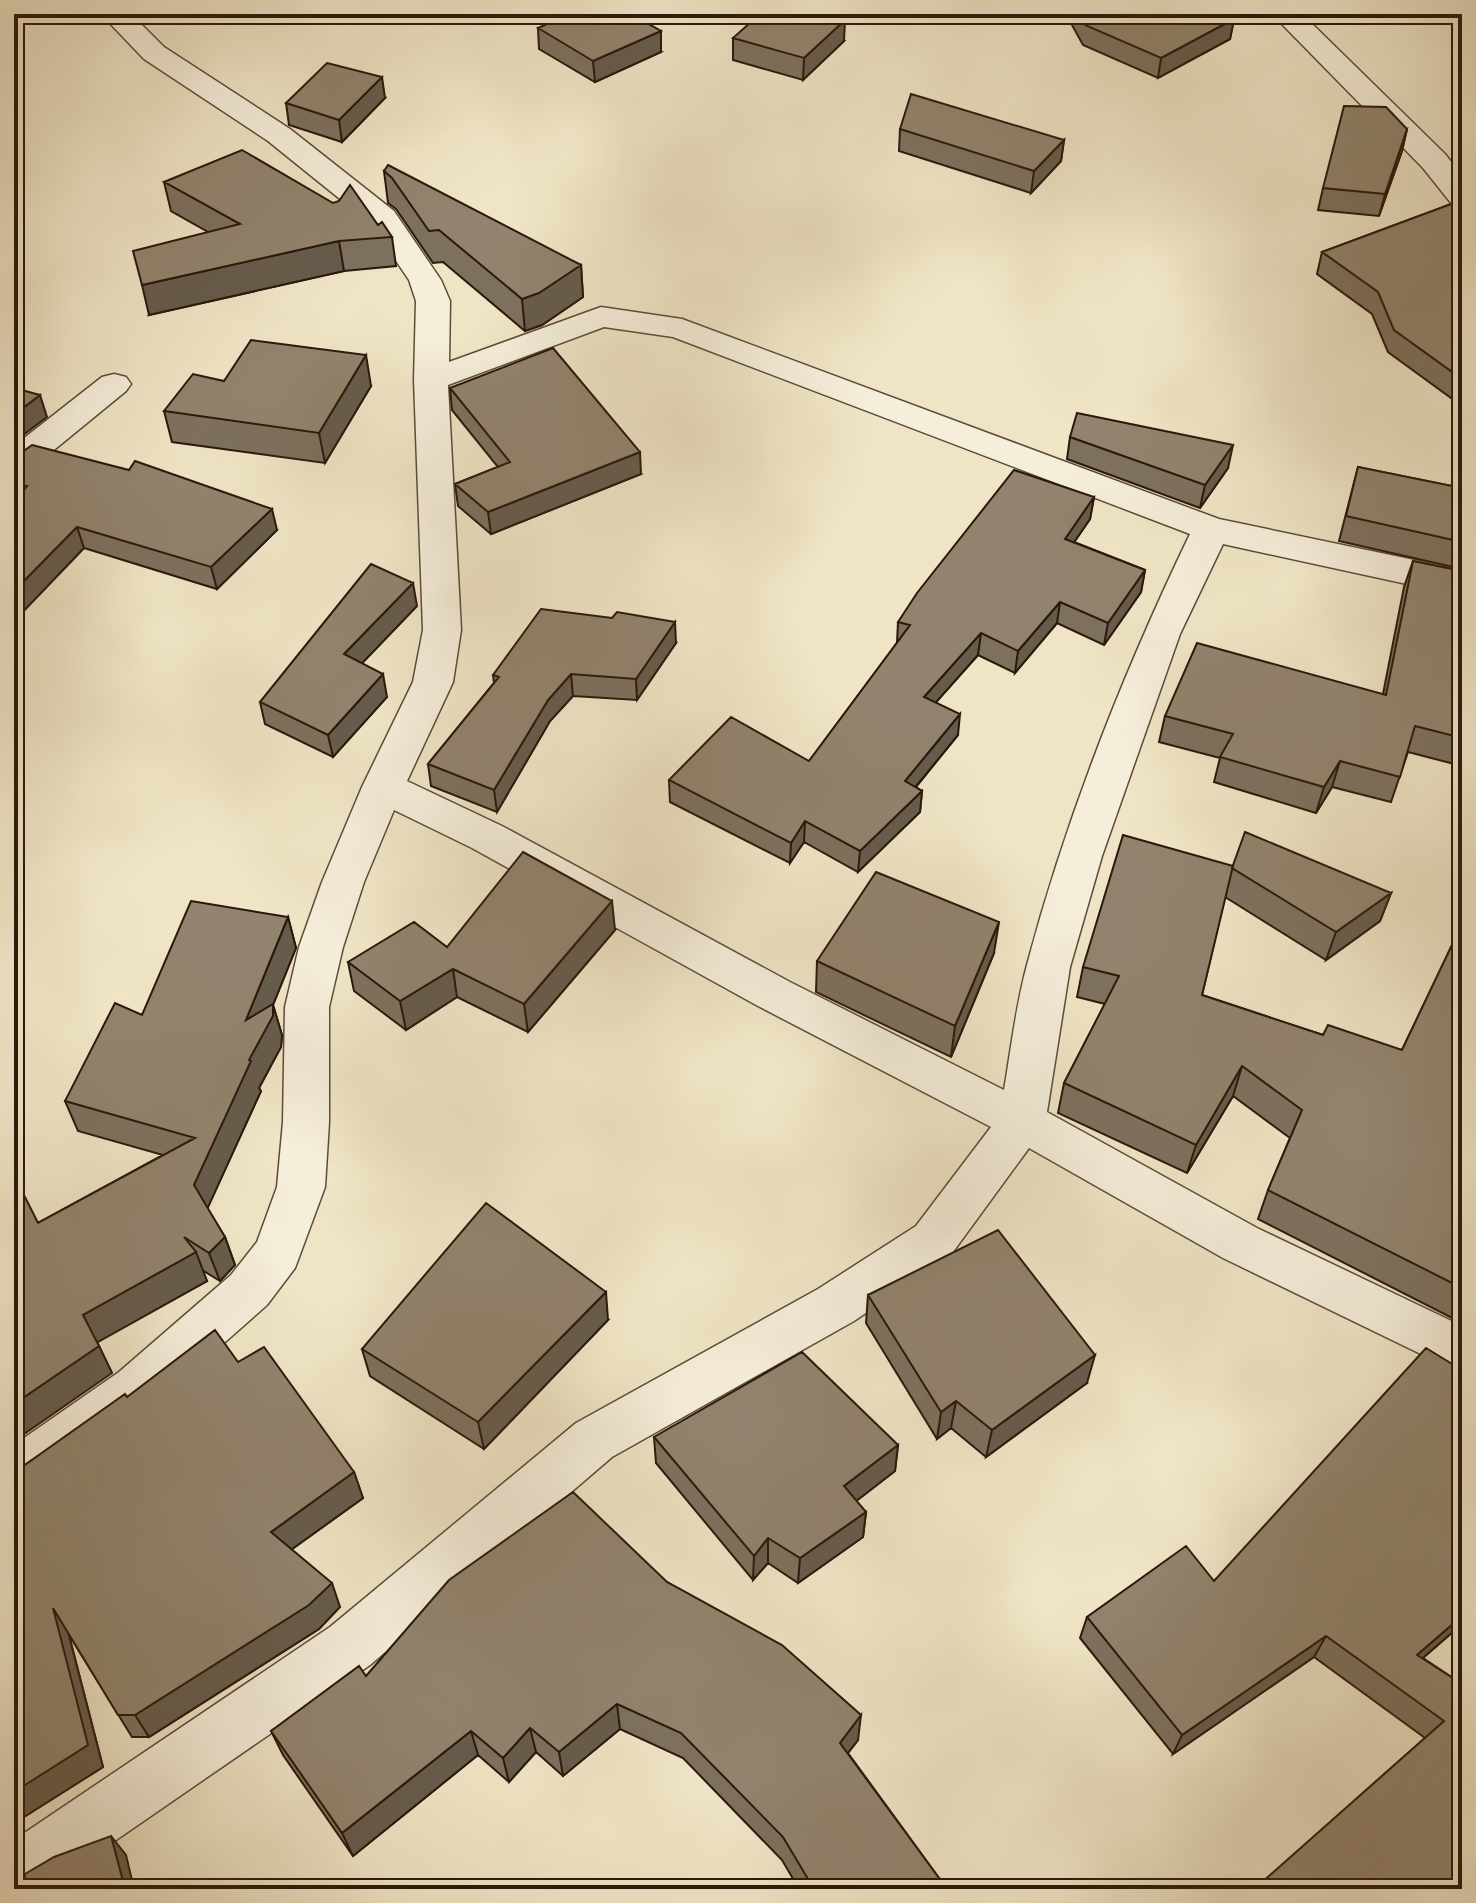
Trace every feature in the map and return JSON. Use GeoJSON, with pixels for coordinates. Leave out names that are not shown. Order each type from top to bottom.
{"type":"FeatureCollection","features":[{"type":"Feature","properties":{"kind":"street"},"geometry":{"type":"LineString","coordinates":[[14,1475],[137,1388],[249,1290],[278,1253],[301,1187],[306,1122],[307,1007],[321,947],[343,882],[383,787],[433,682],[442,630],[431,380],[433,301],[425,280],[383,218],[279,135],[154,53],[115,14]]}},
{"type":"Feature","properties":{"kind":"street"},"geometry":{"type":"LineString","coordinates":[[1286,14],[1434,161],[1462,196]]}},
{"type":"Feature","properties":{"kind":"street"},"geometry":{"type":"LineString","coordinates":[[431,380],[601,317],[637,320],[682,329],[1211,529],[1462,583]]}},
{"type":"Feature","properties":{"kind":"street"},"geometry":{"type":"LineString","coordinates":[[14,464],[114,384]]}},
{"type":"Feature","properties":{"kind":"street"},"geometry":{"type":"LineString","coordinates":[[14,1875],[350,1646],[594,1440],[836,1305],[933,1241],[1022,1121],[1048,967],[1081,856],[1161,634],[1211,529]]}},
{"type":"Feature","properties":{"kind":"street"},"geometry":{"type":"LineString","coordinates":[[383,787],[487,837],[774,994],[1022,1121],[1240,1243],[1462,1351]]}},
{"type":"Feature","properties":{"kind":"building"},"geometry":{"type":"Polygon","coordinates":[[[570,14],[631,14],[661,31],[593,61],[538,28],[570,14]]]}},
{"type":"Feature","properties":{"kind":"building"},"geometry":{"type":"Polygon","coordinates":[[[760,14],[825,14],[845,20],[804,58],[733,38],[760,14]]]}},
{"type":"Feature","properties":{"kind":"building"},"geometry":{"type":"Polygon","coordinates":[[[1079,14],[1224,14],[1234,19],[1161,58],[1085,25],[1079,14]]]}},
{"type":"Feature","properties":{"kind":"building"},"geometry":{"type":"Polygon","coordinates":[[[327,63],[382,77],[339,120],[286,103],[327,63]]]}},
{"type":"Feature","properties":{"kind":"building"},"geometry":{"type":"Polygon","coordinates":[[[911,94],[1064,140],[1034,171],[900,129],[911,94]]]}},
{"type":"Feature","properties":{"kind":"building"},"geometry":{"type":"Polygon","coordinates":[[[1344,106],[1386,107],[1407,129],[1385,194],[1323,188],[1344,106]]]}},
{"type":"Feature","properties":{"kind":"building"},"geometry":{"type":"Polygon","coordinates":[[[242,150],[333,203],[339,201],[350,185],[378,225],[382,222],[392,237],[339,241],[142,285],[133,251],[240,224],[164,182],[242,150]]]}},
{"type":"Feature","properties":{"kind":"building"},"geometry":{"type":"Polygon","coordinates":[[[388,165],[581,265],[539,293],[522,299],[439,230],[429,231],[384,171],[388,165]]]}},
{"type":"Feature","properties":{"kind":"building"},"geometry":{"type":"Polygon","coordinates":[[[1462,200],[1462,379],[1394,330],[1378,292],[1322,252],[1462,200]]]}},
{"type":"Feature","properties":{"kind":"building"},"geometry":{"type":"Polygon","coordinates":[[[251,340],[366,355],[319,433],[164,411],[193,374],[224,381],[251,340]]]}},
{"type":"Feature","properties":{"kind":"building"},"geometry":{"type":"Polygon","coordinates":[[[553,348],[640,452],[488,512],[455,484],[510,462],[450,388],[553,348]]]}},
{"type":"Feature","properties":{"kind":"building"},"geometry":{"type":"Polygon","coordinates":[[[14,388],[40,395],[14,415],[14,388]]]}},
{"type":"Feature","properties":{"kind":"building"},"geometry":{"type":"Polygon","coordinates":[[[1077,413],[1233,445],[1205,485],[1070,437],[1077,413]]]}},
{"type":"Feature","properties":{"kind":"building"},"geometry":{"type":"Polygon","coordinates":[[[32,445],[129,470],[135,461],[272,509],[211,567],[77,527],[14,591],[14,502],[27,486],[14,483],[14,454],[32,445]]]}},
{"type":"Feature","properties":{"kind":"building"},"geometry":{"type":"Polygon","coordinates":[[[1358,467],[1462,488],[1462,542],[1346,516],[1358,467]]]}},
{"type":"Feature","properties":{"kind":"building"},"geometry":{"type":"Polygon","coordinates":[[[1014,470],[1094,497],[1065,539],[1145,570],[1108,623],[1060,602],[1018,651],[981,633],[924,697],[960,714],[905,781],[922,791],[860,851],[805,821],[791,843],[669,780],[731,717],[809,761],[910,625],[898,622],[917,593],[1014,470]]]}},
{"type":"Feature","properties":{"kind":"building"},"geometry":{"type":"Polygon","coordinates":[[[1413,561],[1462,571],[1462,738],[1415,726],[1400,777],[1340,761],[1324,787],[1220,757],[1233,734],[1165,716],[1197,643],[1386,695],[1413,561]]]}},
{"type":"Feature","properties":{"kind":"building"},"geometry":{"type":"Polygon","coordinates":[[[371,564],[413,583],[344,654],[383,674],[328,735],[260,702],[371,564]]]}},
{"type":"Feature","properties":{"kind":"building"},"geometry":{"type":"Polygon","coordinates":[[[541,609],[612,618],[617,612],[675,622],[636,679],[571,674],[548,700],[494,790],[428,764],[499,677],[493,675],[541,609]]]}},
{"type":"Feature","properties":{"kind":"building"},"geometry":{"type":"Polygon","coordinates":[[[1245,832],[1391,893],[1336,932],[1232,868],[1245,832]]]}},
{"type":"Feature","properties":{"kind":"building"},"geometry":{"type":"Polygon","coordinates":[[[1123,835],[1233,866],[1202,995],[1323,1035],[1328,1025],[1402,1050],[1462,924],[1462,1288],[1268,1190],[1302,1110],[1242,1066],[1196,1145],[1064,1083],[1119,976],[1083,967],[1123,835]]]}},
{"type":"Feature","properties":{"kind":"building"},"geometry":{"type":"Polygon","coordinates":[[[523,852],[612,901],[524,1004],[453,969],[400,1001],[348,962],[414,922],[447,947],[523,852]]]}},
{"type":"Feature","properties":{"kind":"building"},"geometry":{"type":"Polygon","coordinates":[[[876,872],[999,922],[955,1026],[817,961],[876,872]]]}},
{"type":"Feature","properties":{"kind":"building"},"geometry":{"type":"Polygon","coordinates":[[[191,901],[288,917],[246,1020],[273,1004],[273,1016],[249,1060],[194,1185],[225,1237],[209,1253],[184,1237],[196,1252],[83,1315],[99,1346],[14,1404],[14,1197],[21,1189],[38,1223],[195,1138],[65,1101],[115,1003],[142,1015],[191,901]]]}},
{"type":"Feature","properties":{"kind":"building"},"geometry":{"type":"Polygon","coordinates":[[[486,1203],[606,1292],[478,1422],[362,1349],[486,1203]]]}},
{"type":"Feature","properties":{"kind":"building"},"geometry":{"type":"Polygon","coordinates":[[[998,1230],[1095,1355],[992,1430],[956,1401],[941,1412],[868,1295],[998,1230]]]}},
{"type":"Feature","properties":{"kind":"building"},"geometry":{"type":"Polygon","coordinates":[[[215,1330],[238,1362],[264,1347],[354,1472],[271,1532],[332,1583],[309,1605],[135,1715],[118,1715],[53,1608],[88,1745],[14,1792],[14,1471],[125,1394],[127,1397],[215,1330]]]}},
{"type":"Feature","properties":{"kind":"building"},"geometry":{"type":"Polygon","coordinates":[[[1426,1348],[1462,1370],[1462,1616],[1417,1655],[1462,1684],[1462,1889],[1262,1889],[1259,1885],[1444,1721],[1326,1636],[1182,1735],[1087,1617],[1186,1546],[1214,1581],[1426,1348]]]}},
{"type":"Feature","properties":{"kind":"building"},"geometry":{"type":"Polygon","coordinates":[[[802,1352],[898,1445],[844,1486],[866,1512],[800,1558],[768,1538],[754,1556],[654,1437],[802,1352]]]}},
{"type":"Feature","properties":{"kind":"building"},"geometry":{"type":"Polygon","coordinates":[[[573,1492],[667,1582],[782,1645],[861,1715],[840,1743],[947,1889],[814,1889],[783,1837],[681,1733],[617,1704],[559,1752],[530,1728],[503,1758],[471,1731],[342,1833],[271,1731],[359,1666],[366,1676],[449,1580],[573,1492]]]}},
{"type":"Feature","properties":{"kind":"building"},"geometry":{"type":"Polygon","coordinates":[[[111,1836],[125,1889],[24,1889],[25,1874],[54,1857],[111,1836]]]}},
{"type":"Feature","properties":{"kind":"building"},"geometry":{"type":"Polygon","coordinates":[[[559,1881],[567,1889],[552,1889],[559,1881]]]}}]}
